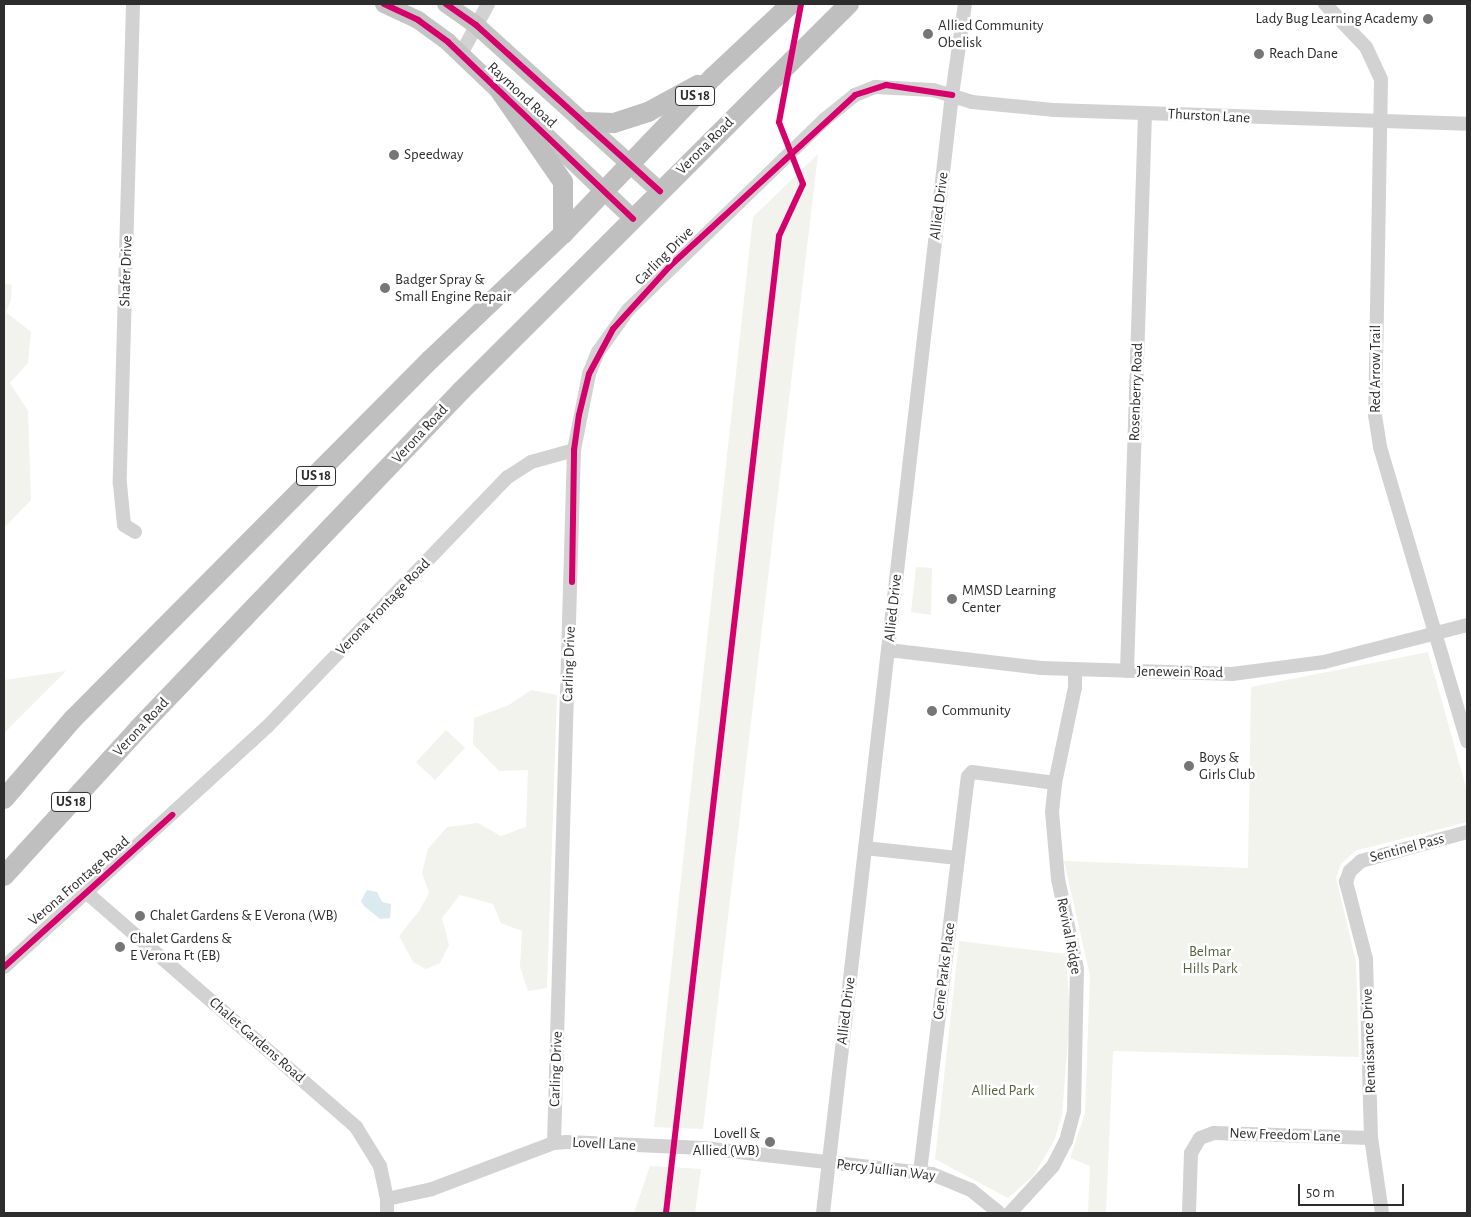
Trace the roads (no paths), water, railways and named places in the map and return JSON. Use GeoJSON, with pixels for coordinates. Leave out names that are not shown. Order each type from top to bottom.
{"type":"FeatureCollection","features":[{"type":"Feature","properties":{"kind":"highway","name":"US 18"},"geometry":{"type":"LineString","coordinates":[[4,799],[72,720],[430,360],[563,234],[713,77],[791,4]]}},
{"type":"Feature","properties":{"kind":"highway","name":"Verona Road"},"geometry":{"type":"LineString","coordinates":[[4,876],[138,729],[461,391],[843,9]]}},
{"type":"Feature","properties":{"kind":"highway"},"geometry":{"type":"LineString","coordinates":[[584,122],[599,124],[623,120],[648,112],[713,77]]}},
{"type":"Feature","properties":{"kind":"highway"},"geometry":{"type":"LineString","coordinates":[[500,90],[563,182],[563,234]]}},
{"type":"Feature","properties":{"kind":"highway"},"geometry":{"type":"LineString","coordinates":[[4,782],[72,720]]}},
{"type":"Feature","properties":{"kind":"main road","name":"Raymond Road"},"geometry":{"type":"LineString","coordinates":[[384,4],[418,20],[461,54],[633,219]]}},
{"type":"Feature","properties":{"kind":"main road","name":"Raymond Road"},"geometry":{"type":"LineString","coordinates":[[446,4],[476,25],[660,192]]}},
{"type":"Feature","properties":{"kind":"street","name":"Shafer Drive"},"geometry":{"type":"LineString","coordinates":[[133,4],[120,484],[124,524],[135,532]]}},
{"type":"Feature","properties":{"kind":"street"},"geometry":{"type":"LineString","coordinates":[[461,54],[488,4]]}},
{"type":"Feature","properties":{"kind":"street","name":"Allied Drive"},"geometry":{"type":"LineString","coordinates":[[823,1213],[952,94],[965,4]]}},
{"type":"Feature","properties":{"kind":"street","name":"Red Arrow Trail"},"geometry":{"type":"LineString","coordinates":[[1325,4],[1350,29],[1376,64],[1382,79],[1375,415],[1380,446],[1467,741]]}},
{"type":"Feature","properties":{"kind":"street","name":"Carling Drive"},"geometry":{"type":"LineString","coordinates":[[554,1143],[574,450],[584,390],[598,352],[613,329],[670,266],[824,120],[855,94],[875,86],[923,89],[952,94]]}},
{"type":"Feature","properties":{"kind":"street","name":"Thurston Lane"},"geometry":{"type":"LineString","coordinates":[[952,94],[972,102],[1053,110],[1467,124]]}},
{"type":"Feature","properties":{"kind":"street","name":"Rosenberry Road"},"geometry":{"type":"LineString","coordinates":[[1127,671],[1145,113]]}},
{"type":"Feature","properties":{"kind":"street","name":"Verona Frontage Road"},"geometry":{"type":"LineString","coordinates":[[4,967],[267,727],[508,478],[531,462],[574,450]]}},
{"type":"Feature","properties":{"kind":"street","name":"Jenewein Road"},"geometry":{"type":"LineString","coordinates":[[888,650],[1004,666],[1074,670],[1232,674],[1282,669],[1435,635],[1467,625]]}},
{"type":"Feature","properties":{"kind":"street","name":"Revival Ridge"},"geometry":{"type":"LineString","coordinates":[[1010,1213],[1053,1166],[1066,1141],[1074,1111],[1077,969],[1052,839],[1055,783],[1075,687],[1074,670]]}},
{"type":"Feature","properties":{"kind":"street","name":"Gene Parks Place"},"geometry":{"type":"LineString","coordinates":[[920,1172],[966,785],[972,772],[1055,783]]}},
{"type":"Feature","properties":{"kind":"street","name":"Sentinel Pass"},"geometry":{"type":"LineString","coordinates":[[1350,870],[1361,861],[1467,832]]}},
{"type":"Feature","properties":{"kind":"street"},"geometry":{"type":"LineString","coordinates":[[865,848],[957,858]]}},
{"type":"Feature","properties":{"kind":"street","name":"Renaissance Drive"},"geometry":{"type":"LineString","coordinates":[[1350,870],[1346,882],[1348,897],[1366,959],[1371,1138],[1382,1213]]}},
{"type":"Feature","properties":{"kind":"street","name":"Chalet Gardens Road"},"geometry":{"type":"LineString","coordinates":[[87,893],[356,1127],[380,1166],[388,1199],[387,1213]]}},
{"type":"Feature","properties":{"kind":"street","name":"New Freedom Lane"},"geometry":{"type":"LineString","coordinates":[[1189,1213],[1191,1152],[1200,1138],[1214,1133],[1371,1138]]}},
{"type":"Feature","properties":{"kind":"street","name":"Lovell Lane"},"geometry":{"type":"LineString","coordinates":[[388,1199],[432,1189],[554,1143],[704,1148],[828,1162]]}},
{"type":"Feature","properties":{"kind":"street","name":"Percy Jullian Way"},"geometry":{"type":"LineString","coordinates":[[828,1162],[940,1176],[971,1190],[999,1213]]}},
{"type":"Feature","properties":{"kind":"place","name":"Lady Bug Learning Academy"},"geometry":{"type":"Point","coordinates":[1428,19]}},
{"type":"Feature","properties":{"kind":"place","name":"Allied Community Obelisk"},"geometry":{"type":"Point","coordinates":[928,34]}},
{"type":"Feature","properties":{"kind":"place","name":"Reach Dane"},"geometry":{"type":"Point","coordinates":[1259,54]}},
{"type":"Feature","properties":{"kind":"place","name":"Speedway"},"geometry":{"type":"Point","coordinates":[394,155]}},
{"type":"Feature","properties":{"kind":"place","name":"Badger Spray & Small Engine Repair"},"geometry":{"type":"Point","coordinates":[385,288]}},
{"type":"Feature","properties":{"kind":"place","name":"MMSD Learning Center"},"geometry":{"type":"Point","coordinates":[952,599]}},
{"type":"Feature","properties":{"kind":"place","name":"Community"},"geometry":{"type":"Point","coordinates":[932,711]}},
{"type":"Feature","properties":{"kind":"place","name":"Boys & Girls Club"},"geometry":{"type":"Point","coordinates":[1189,766]}},
{"type":"Feature","properties":{"kind":"place","name":"Chalet Gardens & E Verona (WB)"},"geometry":{"type":"Point","coordinates":[140,916]}},
{"type":"Feature","properties":{"kind":"place","name":"Chalet Gardens & E Verona Ft (EB)"},"geometry":{"type":"Point","coordinates":[120,947]}},
{"type":"Feature","properties":{"kind":"place","name":"Lovell & Allied (WB)"},"geometry":{"type":"Point","coordinates":[770,1142]}},
{"type":"Feature","properties":{"kind":"park label","name":"Belmar Hills Park"},"geometry":{"type":"Point","coordinates":[1210,960]}},
{"type":"Feature","properties":{"kind":"park label","name":"Allied Park"},"geometry":{"type":"Point","coordinates":[1003,1091]}}]}
